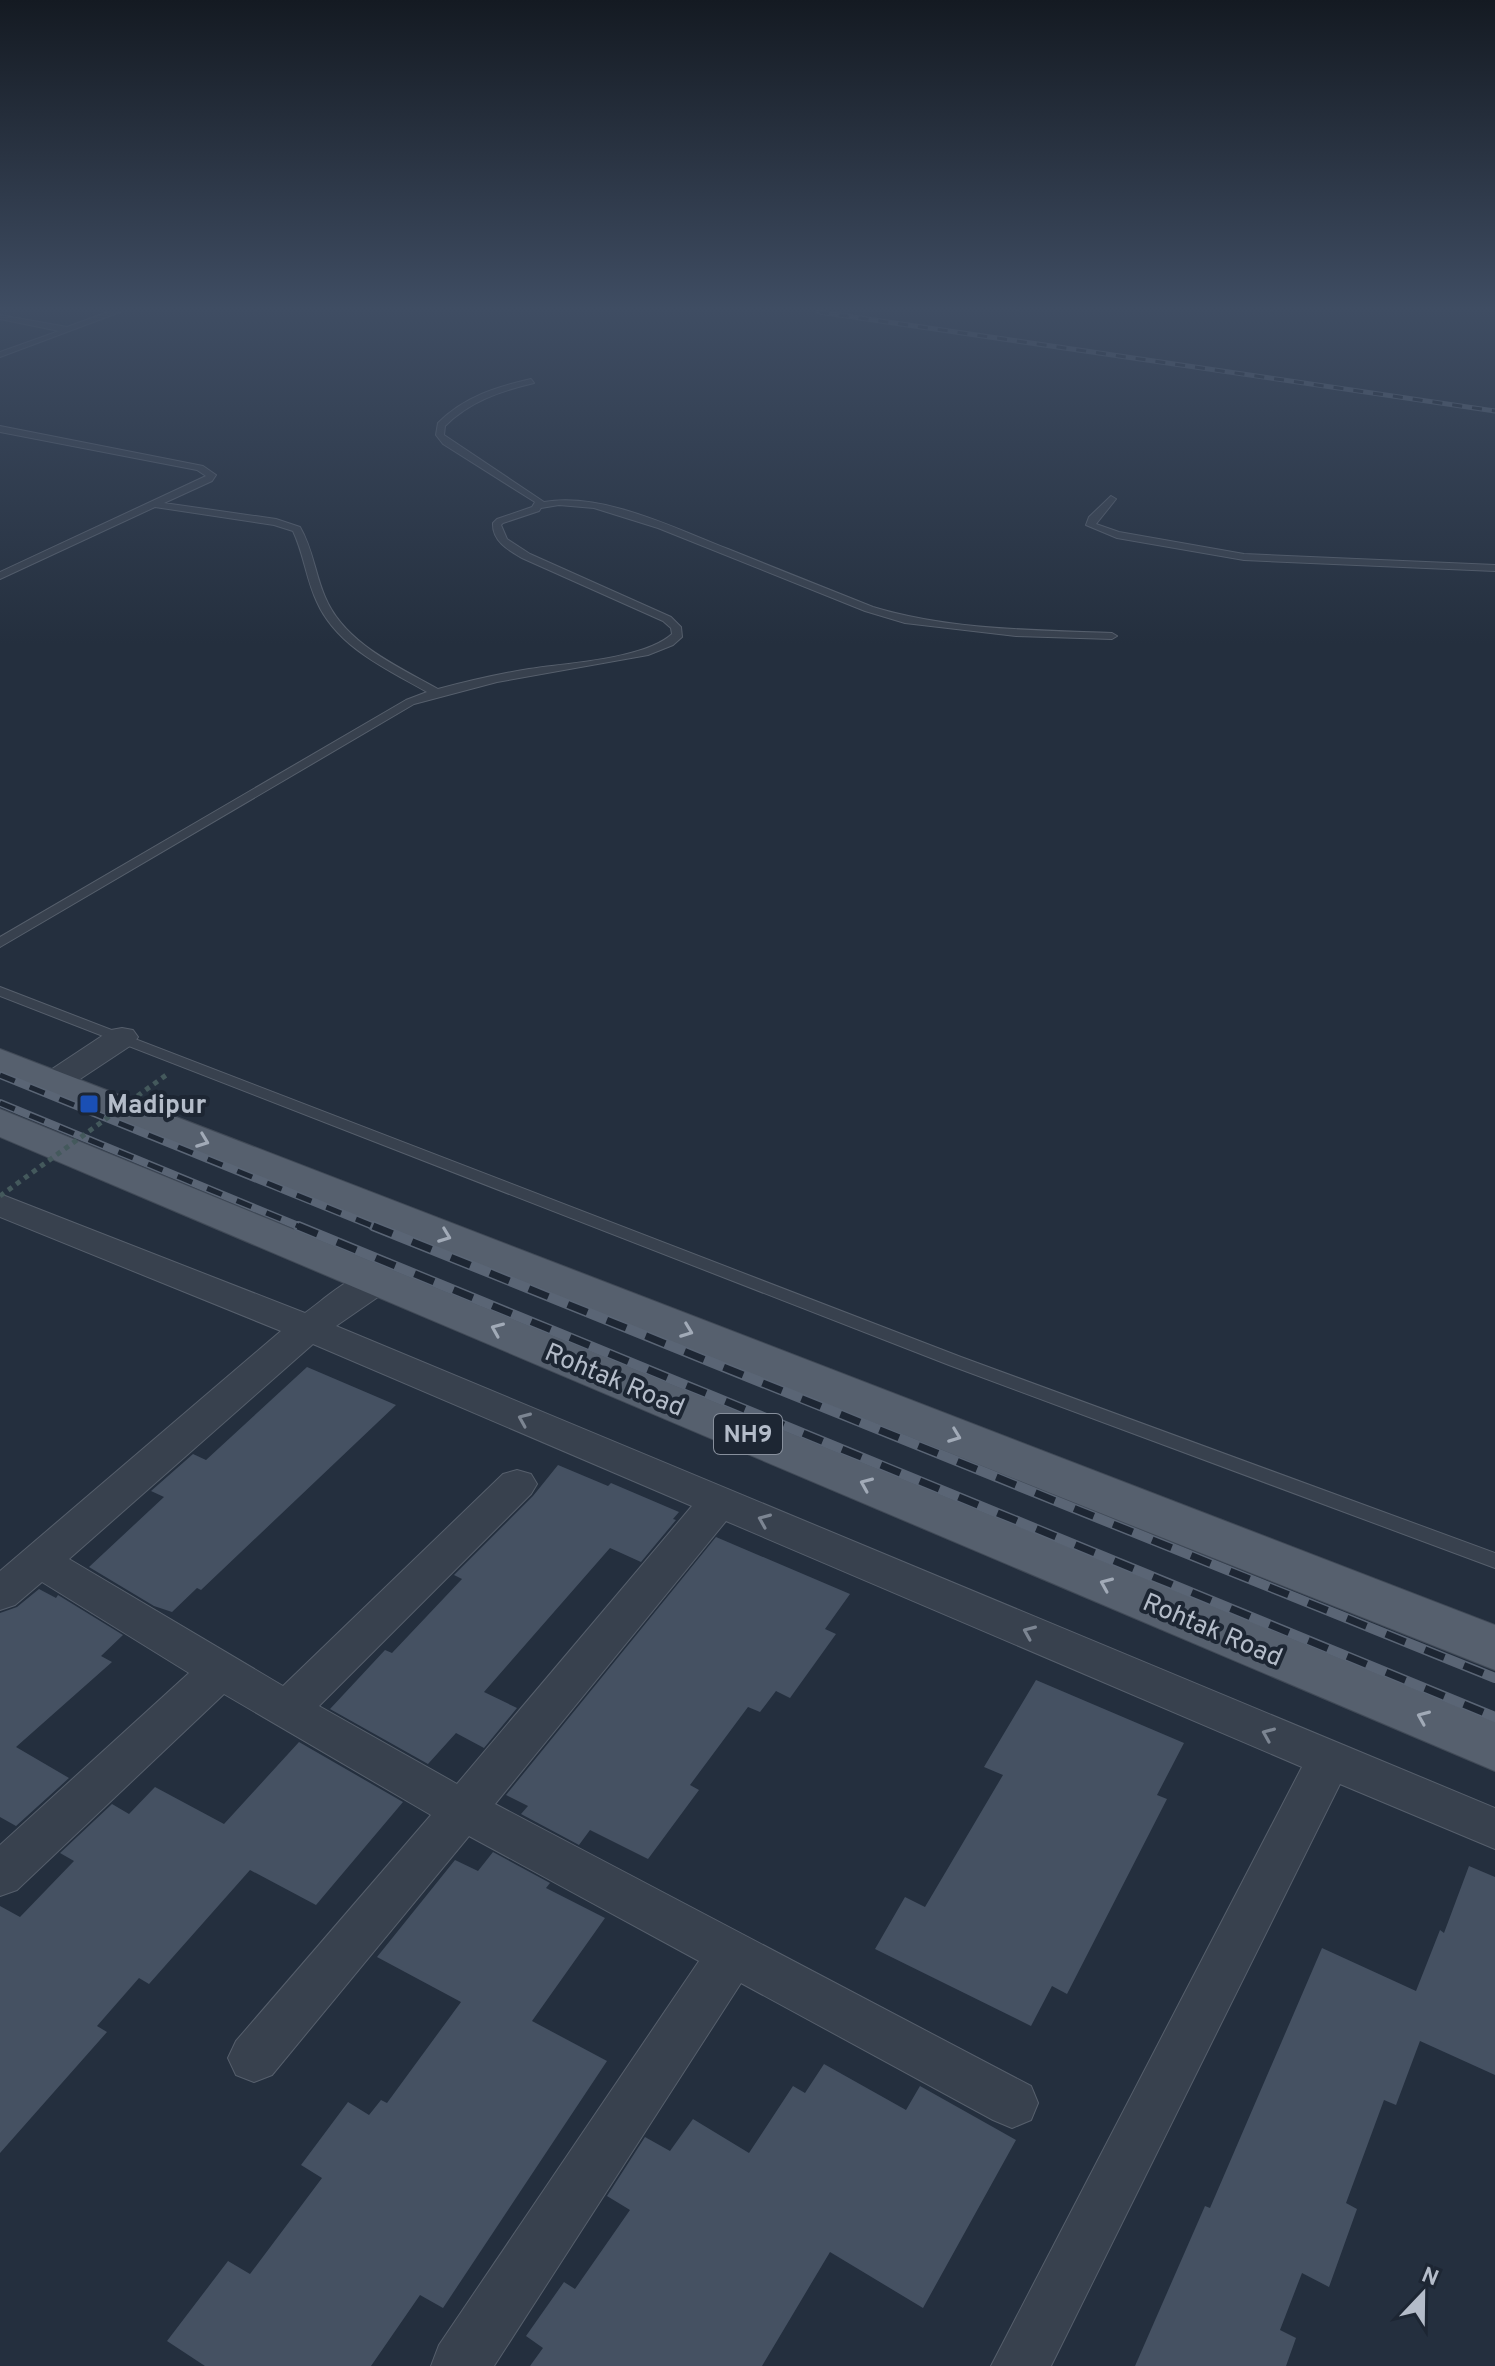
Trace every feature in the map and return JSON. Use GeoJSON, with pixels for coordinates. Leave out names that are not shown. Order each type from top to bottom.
{"type":"FeatureCollection","features":[{"type":"Feature","properties":{"kind":"main road"},"geometry":{"type":"LineString","coordinates":[[0,1061],[1495,1648]]}},
{"type":"Feature","properties":{"kind":"main road","name":"Rohtak Road"},"geometry":{"type":"LineString","coordinates":[[0,1122],[1495,1747]]}},
{"type":"Feature","properties":{"kind":"street"},"geometry":{"type":"LineString","coordinates":[[54,1082],[122,1037]]}},
{"type":"Feature","properties":{"kind":"street"},"geometry":{"type":"LineString","coordinates":[[0,1205],[308,1328],[1495,1829]]}},
{"type":"Feature","properties":{"kind":"street"},"geometry":{"type":"LineString","coordinates":[[0,1594],[308,1328],[378,1280]]}},
{"type":"Feature","properties":{"kind":"street"},"geometry":{"type":"LineString","coordinates":[[286,1711],[517,1484]]}},
{"type":"Feature","properties":{"kind":"street"},"geometry":{"type":"LineString","coordinates":[[254,2058],[719,1501]]}},
{"type":"Feature","properties":{"kind":"street"},"geometry":{"type":"LineString","coordinates":[[40,1561],[286,1711],[463,1810],[731,1956],[1012,2103]]}},
{"type":"Feature","properties":{"kind":"street"},"geometry":{"type":"LineString","coordinates":[[0,1875],[220,1671]]}},
{"type":"Feature","properties":{"kind":"street"},"geometry":{"type":"LineString","coordinates":[[1020,2366],[1329,1759]]}},
{"type":"Feature","properties":{"kind":"street"},"geometry":{"type":"LineString","coordinates":[[460,2366],[731,1956]]}},
{"type":"Feature","properties":{"kind":"lane"},"geometry":{"type":"LineString","coordinates":[[443,422],[440,435],[541,505]]}},
{"type":"Feature","properties":{"kind":"lane"},"geometry":{"type":"LineString","coordinates":[[0,429],[209,471],[209,479],[0,576]]}},
{"type":"Feature","properties":{"kind":"lane"},"geometry":{"type":"LineString","coordinates":[[1111,499],[1092,519],[1091,525],[1117,535],[1148,541],[1244,557],[1495,568]]}},
{"type":"Feature","properties":{"kind":"lane"},"geometry":{"type":"LineString","coordinates":[[0,943],[410,702],[435,692],[644,653],[669,643],[678,635],[676,627],[667,619],[526,556],[506,545],[497,535],[496,525],[500,521],[541,505],[559,502],[595,505],[648,522],[869,609],[905,620],[1016,633],[1112,636]]}},
{"type":"Feature","properties":{"kind":"lane"},"geometry":{"type":"LineString","coordinates":[[156,505],[276,522],[297,529],[326,611],[347,635],[435,692]]}},
{"type":"Feature","properties":{"kind":"lane"},"geometry":{"type":"LineString","coordinates":[[0,991],[955,1361],[1495,1561]]}},
{"type":"Feature","properties":{"kind":"path"},"geometry":{"type":"LineString","coordinates":[[0,1196],[169,1073]]}},
{"type":"Feature","properties":{"kind":"building"},"geometry":{"type":"Polygon","coordinates":[[[307,1367],[396,1405],[201,1590],[197,1588],[172,1612],[154,1606],[89,1567],[164,1497],[151,1491],[193,1454],[206,1460],[307,1367]]]}},
{"type":"Feature","properties":{"kind":"building"},"geometry":{"type":"Polygon","coordinates":[[[558,1465],[608,1486],[611,1483],[679,1512],[673,1519],[676,1520],[641,1562],[610,1548],[484,1692],[517,1708],[484,1748],[456,1733],[428,1764],[330,1709],[385,1650],[392,1653],[462,1579],[454,1575],[533,1496],[558,1465]]]}},
{"type":"Feature","properties":{"kind":"building"},"geometry":{"type":"Polygon","coordinates":[[[716,1537],[850,1594],[825,1629],[836,1634],[790,1698],[776,1691],[760,1712],[748,1707],[690,1785],[699,1790],[648,1859],[590,1830],[579,1845],[521,1814],[528,1806],[506,1795],[716,1537]]]}},
{"type":"Feature","properties":{"kind":"building"},"geometry":{"type":"Polygon","coordinates":[[[39,1589],[56,1598],[58,1595],[123,1635],[101,1656],[112,1662],[16,1747],[69,1778],[16,1826],[0,1817],[0,1613],[17,1607],[39,1589]]]}},
{"type":"Feature","properties":{"kind":"building"},"geometry":{"type":"Polygon","coordinates":[[[1036,1680],[1184,1743],[1157,1795],[1167,1799],[1067,1994],[1052,1986],[1031,2026],[875,1949],[905,1897],[925,1907],[1003,1775],[984,1767],[1036,1680]]]}},
{"type":"Feature","properties":{"kind":"building"},"geometry":{"type":"Polygon","coordinates":[[[299,1742],[403,1802],[316,1905],[250,1870],[149,1984],[139,1978],[97,2026],[107,2032],[0,2153],[0,1906],[20,1917],[74,1861],[60,1853],[112,1804],[129,1814],[155,1787],[224,1824],[299,1742]]]}},
{"type":"Feature","properties":{"kind":"building"},"geometry":{"type":"Polygon","coordinates":[[[493,1852],[550,1883],[546,1888],[605,1918],[532,2021],[607,2061],[443,2308],[420,2295],[371,2366],[205,2366],[167,2341],[228,2261],[250,2274],[322,2178],[301,2165],[348,2102],[369,2115],[381,2100],[387,2103],[461,2002],[377,1957],[455,1860],[478,1871],[493,1852]]]}},
{"type":"Feature","properties":{"kind":"building"},"geometry":{"type":"Polygon","coordinates":[[[1469,1866],[1495,1877],[1495,2075],[1420,2041],[1396,2105],[1384,2100],[1346,2203],[1357,2209],[1329,2287],[1302,2273],[1280,2330],[1296,2338],[1286,2366],[1135,2366],[1205,2206],[1210,2208],[1322,1948],[1416,1991],[1440,1930],[1444,1933],[1469,1866]]]}},
{"type":"Feature","properties":{"kind":"building"},"geometry":{"type":"Polygon","coordinates":[[[824,2064],[906,2110],[920,2086],[1016,2140],[923,2308],[830,2252],[762,2366],[530,2366],[543,2348],[526,2336],[564,2282],[575,2289],[630,2210],[607,2196],[645,2137],[670,2151],[693,2119],[749,2153],[793,2086],[805,2093],[824,2064]]]}},
{"type":"Feature","properties":{"kind":"railway"},"geometry":{"type":"LineString","coordinates":[[0,1075],[378,1228]]}},
{"type":"Feature","properties":{"kind":"railway"},"geometry":{"type":"LineString","coordinates":[[0,1103],[303,1228]]}},
{"type":"Feature","properties":{"kind":"railway"},"geometry":{"type":"LineString","coordinates":[[298,1226],[1495,1717]]}},
{"type":"Feature","properties":{"kind":"railway"},"geometry":{"type":"LineString","coordinates":[[373,1226],[1495,1678]]}},
{"type":"Feature","properties":{"kind":"place","name":"Madipur"},"geometry":{"type":"Point","coordinates":[89,1104]}}]}
